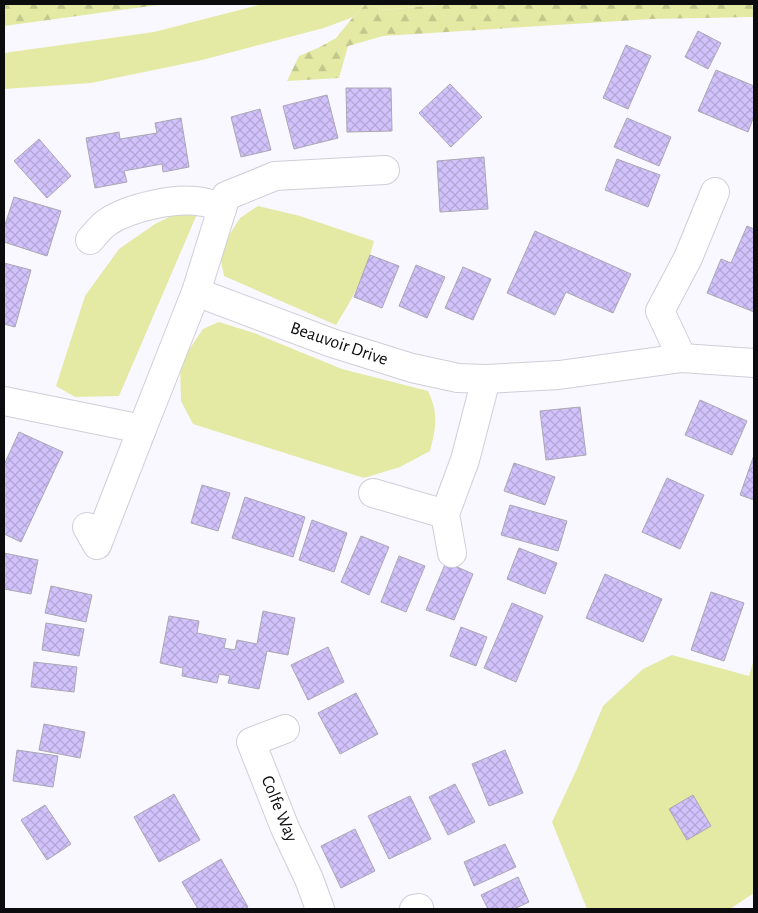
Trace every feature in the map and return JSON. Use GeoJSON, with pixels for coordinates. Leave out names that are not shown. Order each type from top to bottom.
{"type":"FeatureCollection","features":[{"type":"Feature","properties":{"kind":"street"},"geometry":{"type":"LineString","coordinates":[[90,240],[105,224],[115,218],[163,203],[224,202],[274,176],[385,170]]}},
{"type":"Feature","properties":{"kind":"street"},"geometry":{"type":"LineString","coordinates":[[682,358],[660,311],[688,258],[715,192]]}},
{"type":"Feature","properties":{"kind":"street"},"geometry":{"type":"LineString","coordinates":[[87,527],[98,545],[196,292],[224,202]]}},
{"type":"Feature","properties":{"kind":"street","name":"Beauvoir Drive"},"geometry":{"type":"LineString","coordinates":[[196,292],[332,343],[412,368],[458,378],[486,379],[559,375],[682,358],[754,363]]}},
{"type":"Feature","properties":{"kind":"street"},"geometry":{"type":"LineString","coordinates":[[452,553],[445,514],[465,460],[486,379]]}},
{"type":"Feature","properties":{"kind":"street"},"geometry":{"type":"LineString","coordinates":[[4,401],[142,430]]}},
{"type":"Feature","properties":{"kind":"street"},"geometry":{"type":"LineString","coordinates":[[373,493],[445,514]]}},
{"type":"Feature","properties":{"kind":"street","name":"Colfe Way"},"geometry":{"type":"LineString","coordinates":[[285,729],[251,742],[320,909]]}},
{"type":"Feature","properties":{"kind":"green space"},"geometry":{"type":"Polygon","coordinates":[[[4,4],[165,4],[4,26],[4,4]]]}},
{"type":"Feature","properties":{"kind":"green space"},"geometry":{"type":"Polygon","coordinates":[[[263,4],[366,4],[353,17],[324,28],[202,60],[91,83],[4,89],[4,53],[154,32],[263,4]]]}},
{"type":"Feature","properties":{"kind":"green space"},"geometry":{"type":"Polygon","coordinates":[[[366,4],[450,4],[384,10],[366,4]]]}},
{"type":"Feature","properties":{"kind":"green space"},"geometry":{"type":"Polygon","coordinates":[[[366,4],[384,10],[450,4],[754,4],[754,17],[652,19],[383,36],[348,46],[339,78],[287,81],[299,56],[336,38],[366,4]]]}},
{"type":"Feature","properties":{"kind":"green space"},"geometry":{"type":"Polygon","coordinates":[[[192,206],[200,207],[119,396],[75,397],[56,386],[85,296],[119,249],[155,224],[192,206]]]}},
{"type":"Feature","properties":{"kind":"green space"},"geometry":{"type":"Polygon","coordinates":[[[258,206],[300,216],[374,241],[358,285],[336,325],[224,276],[219,251],[240,218],[258,206]]]}},
{"type":"Feature","properties":{"kind":"green space"},"geometry":{"type":"Polygon","coordinates":[[[219,322],[254,333],[342,369],[428,391],[435,414],[434,435],[430,451],[400,467],[364,478],[193,424],[181,401],[180,363],[203,329],[219,322]]]}},
{"type":"Feature","properties":{"kind":"green space"},"geometry":{"type":"Polygon","coordinates":[[[672,655],[749,676],[754,659],[754,893],[730,909],[587,909],[552,822],[603,706],[643,669],[672,655]]]}},
{"type":"Feature","properties":{"kind":"building"},"geometry":{"type":"Polygon","coordinates":[[[698,31],[721,43],[708,69],[685,57],[698,31]]]}},
{"type":"Feature","properties":{"kind":"building"},"geometry":{"type":"Polygon","coordinates":[[[626,45],[651,56],[628,109],[603,98],[626,45]]]}},
{"type":"Feature","properties":{"kind":"building"},"geometry":{"type":"Polygon","coordinates":[[[716,70],[754,86],[754,116],[748,132],[698,111],[716,70]]]}},
{"type":"Feature","properties":{"kind":"building"},"geometry":{"type":"Polygon","coordinates":[[[450,84],[482,117],[451,147],[419,113],[450,84]]]}},
{"type":"Feature","properties":{"kind":"building"},"geometry":{"type":"Polygon","coordinates":[[[346,88],[391,88],[392,131],[347,132],[346,88]]]}},
{"type":"Feature","properties":{"kind":"building"},"geometry":{"type":"Polygon","coordinates":[[[327,95],[338,138],[294,149],[283,106],[327,95]]]}},
{"type":"Feature","properties":{"kind":"building"},"geometry":{"type":"Polygon","coordinates":[[[260,109],[271,150],[241,157],[231,117],[260,109]]]}},
{"type":"Feature","properties":{"kind":"building"},"geometry":{"type":"Polygon","coordinates":[[[181,118],[189,167],[163,172],[162,164],[124,171],[127,182],[95,188],[86,138],[119,132],[120,139],[157,133],[155,123],[181,118]]]}},
{"type":"Feature","properties":{"kind":"building"},"geometry":{"type":"Polygon","coordinates":[[[627,118],[671,137],[659,166],[614,147],[627,118]]]}},
{"type":"Feature","properties":{"kind":"building"},"geometry":{"type":"Polygon","coordinates":[[[39,139],[71,176],[47,198],[14,161],[39,139]]]}},
{"type":"Feature","properties":{"kind":"building"},"geometry":{"type":"Polygon","coordinates":[[[484,157],[488,209],[440,212],[437,161],[484,157]]]}},
{"type":"Feature","properties":{"kind":"building"},"geometry":{"type":"Polygon","coordinates":[[[617,159],[660,175],[648,207],[605,190],[617,159]]]}},
{"type":"Feature","properties":{"kind":"building"},"geometry":{"type":"Polygon","coordinates":[[[14,197],[61,211],[47,256],[4,242],[4,228],[14,197]]]}},
{"type":"Feature","properties":{"kind":"building"},"geometry":{"type":"Polygon","coordinates":[[[747,226],[754,229],[754,312],[707,293],[721,259],[731,263],[747,226]]]}},
{"type":"Feature","properties":{"kind":"building"},"geometry":{"type":"Polygon","coordinates":[[[535,231],[631,274],[613,313],[566,292],[555,315],[507,293],[535,231]]]}},
{"type":"Feature","properties":{"kind":"building"},"geometry":{"type":"Polygon","coordinates":[[[370,255],[399,266],[382,308],[354,297],[370,255]]]}},
{"type":"Feature","properties":{"kind":"building"},"geometry":{"type":"Polygon","coordinates":[[[4,263],[31,270],[15,327],[4,324],[4,263]]]}},
{"type":"Feature","properties":{"kind":"building"},"geometry":{"type":"Polygon","coordinates":[[[416,265],[445,277],[427,318],[399,306],[416,265]]]}},
{"type":"Feature","properties":{"kind":"building"},"geometry":{"type":"Polygon","coordinates":[[[463,267],[491,279],[473,320],[445,308],[463,267]]]}},
{"type":"Feature","properties":{"kind":"building"},"geometry":{"type":"Polygon","coordinates":[[[700,400],[747,421],[732,455],[685,435],[700,400]]]}},
{"type":"Feature","properties":{"kind":"building"},"geometry":{"type":"Polygon","coordinates":[[[580,407],[586,455],[546,460],[540,411],[580,407]]]}},
{"type":"Feature","properties":{"kind":"building"},"geometry":{"type":"Polygon","coordinates":[[[19,432],[63,452],[21,542],[4,534],[4,465],[19,432]]]}},
{"type":"Feature","properties":{"kind":"building"},"geometry":{"type":"Polygon","coordinates":[[[754,455],[754,500],[740,495],[754,455]]]}},
{"type":"Feature","properties":{"kind":"building"},"geometry":{"type":"Polygon","coordinates":[[[514,463],[555,477],[545,505],[504,491],[514,463]]]}},
{"type":"Feature","properties":{"kind":"building"},"geometry":{"type":"Polygon","coordinates":[[[667,478],[704,495],[680,549],[642,532],[667,478]]]}},
{"type":"Feature","properties":{"kind":"building"},"geometry":{"type":"Polygon","coordinates":[[[202,485],[230,493],[218,531],[191,523],[202,485]]]}},
{"type":"Feature","properties":{"kind":"building"},"geometry":{"type":"Polygon","coordinates":[[[245,497],[305,517],[293,557],[232,538],[245,497]]]}},
{"type":"Feature","properties":{"kind":"building"},"geometry":{"type":"Polygon","coordinates":[[[510,505],[567,521],[558,551],[501,535],[510,505]]]}},
{"type":"Feature","properties":{"kind":"building"},"geometry":{"type":"Polygon","coordinates":[[[312,520],[347,533],[334,572],[299,560],[312,520]]]}},
{"type":"Feature","properties":{"kind":"building"},"geometry":{"type":"Polygon","coordinates":[[[361,536],[389,547],[369,595],[341,582],[361,536]]]}},
{"type":"Feature","properties":{"kind":"building"},"geometry":{"type":"Polygon","coordinates":[[[519,548],[557,563],[545,594],[507,579],[519,548]]]}},
{"type":"Feature","properties":{"kind":"building"},"geometry":{"type":"Polygon","coordinates":[[[4,553],[38,560],[31,594],[4,589],[4,553]]]}},
{"type":"Feature","properties":{"kind":"building"},"geometry":{"type":"Polygon","coordinates":[[[399,556],[425,566],[406,612],[381,602],[399,556]]]}},
{"type":"Feature","properties":{"kind":"building"},"geometry":{"type":"Polygon","coordinates":[[[446,562],[473,574],[454,620],[426,610],[446,562]]]}},
{"type":"Feature","properties":{"kind":"building"},"geometry":{"type":"Polygon","coordinates":[[[605,574],[662,599],[643,642],[586,618],[605,574]]]}},
{"type":"Feature","properties":{"kind":"building"},"geometry":{"type":"Polygon","coordinates":[[[51,586],[92,595],[86,622],[45,613],[51,586]]]}},
{"type":"Feature","properties":{"kind":"building"},"geometry":{"type":"Polygon","coordinates":[[[711,592],[744,603],[724,661],[691,650],[711,592]]]}},
{"type":"Feature","properties":{"kind":"building"},"geometry":{"type":"Polygon","coordinates":[[[512,603],[543,616],[516,682],[484,668],[512,603]]]}},
{"type":"Feature","properties":{"kind":"building"},"geometry":{"type":"Polygon","coordinates":[[[263,611],[295,618],[288,655],[267,651],[259,689],[228,683],[230,676],[219,674],[217,683],[182,676],[183,668],[160,663],[169,616],[199,621],[197,633],[226,639],[224,648],[235,650],[237,640],[257,644],[263,611]]]}},
{"type":"Feature","properties":{"kind":"building"},"geometry":{"type":"Polygon","coordinates":[[[46,623],[84,629],[79,656],[42,650],[46,623]]]}},
{"type":"Feature","properties":{"kind":"building"},"geometry":{"type":"Polygon","coordinates":[[[461,627],[487,637],[476,666],[450,656],[461,627]]]}},
{"type":"Feature","properties":{"kind":"building"},"geometry":{"type":"Polygon","coordinates":[[[328,647],[344,682],[308,700],[291,665],[328,647]]]}},
{"type":"Feature","properties":{"kind":"building"},"geometry":{"type":"Polygon","coordinates":[[[34,662],[77,667],[74,692],[31,687],[34,662]]]}},
{"type":"Feature","properties":{"kind":"building"},"geometry":{"type":"Polygon","coordinates":[[[356,693],[378,734],[340,754],[318,713],[356,693]]]}},
{"type":"Feature","properties":{"kind":"building"},"geometry":{"type":"Polygon","coordinates":[[[44,724],[85,732],[80,758],[39,750],[44,724]]]}},
{"type":"Feature","properties":{"kind":"building"},"geometry":{"type":"Polygon","coordinates":[[[17,750],[58,756],[53,787],[13,781],[17,750]]]}},
{"type":"Feature","properties":{"kind":"building"},"geometry":{"type":"Polygon","coordinates":[[[505,750],[523,793],[489,806],[472,764],[505,750]]]}},
{"type":"Feature","properties":{"kind":"building"},"geometry":{"type":"Polygon","coordinates":[[[455,784],[475,822],[448,835],[429,797],[455,784]]]}},
{"type":"Feature","properties":{"kind":"building"},"geometry":{"type":"Polygon","coordinates":[[[174,794],[200,840],[159,862],[134,817],[174,794]]]}},
{"type":"Feature","properties":{"kind":"building"},"geometry":{"type":"Polygon","coordinates":[[[693,795],[711,826],[687,840],[669,809],[693,795]]]}},
{"type":"Feature","properties":{"kind":"building"},"geometry":{"type":"Polygon","coordinates":[[[410,796],[431,839],[389,859],[368,816],[410,796]]]}},
{"type":"Feature","properties":{"kind":"building"},"geometry":{"type":"Polygon","coordinates":[[[45,805],[71,844],[47,860],[21,820],[45,805]]]}},
{"type":"Feature","properties":{"kind":"building"},"geometry":{"type":"Polygon","coordinates":[[[355,829],[375,871],[341,888],[321,846],[355,829]]]}},
{"type":"Feature","properties":{"kind":"building"},"geometry":{"type":"Polygon","coordinates":[[[505,844],[516,867],[474,886],[464,862],[505,844]]]}},
{"type":"Feature","properties":{"kind":"building"},"geometry":{"type":"Polygon","coordinates":[[[221,859],[248,907],[245,909],[198,909],[182,882],[221,859]]]}},
{"type":"Feature","properties":{"kind":"building"},"geometry":{"type":"Polygon","coordinates":[[[518,877],[529,902],[514,909],[488,909],[481,895],[518,877]]]}}]}
